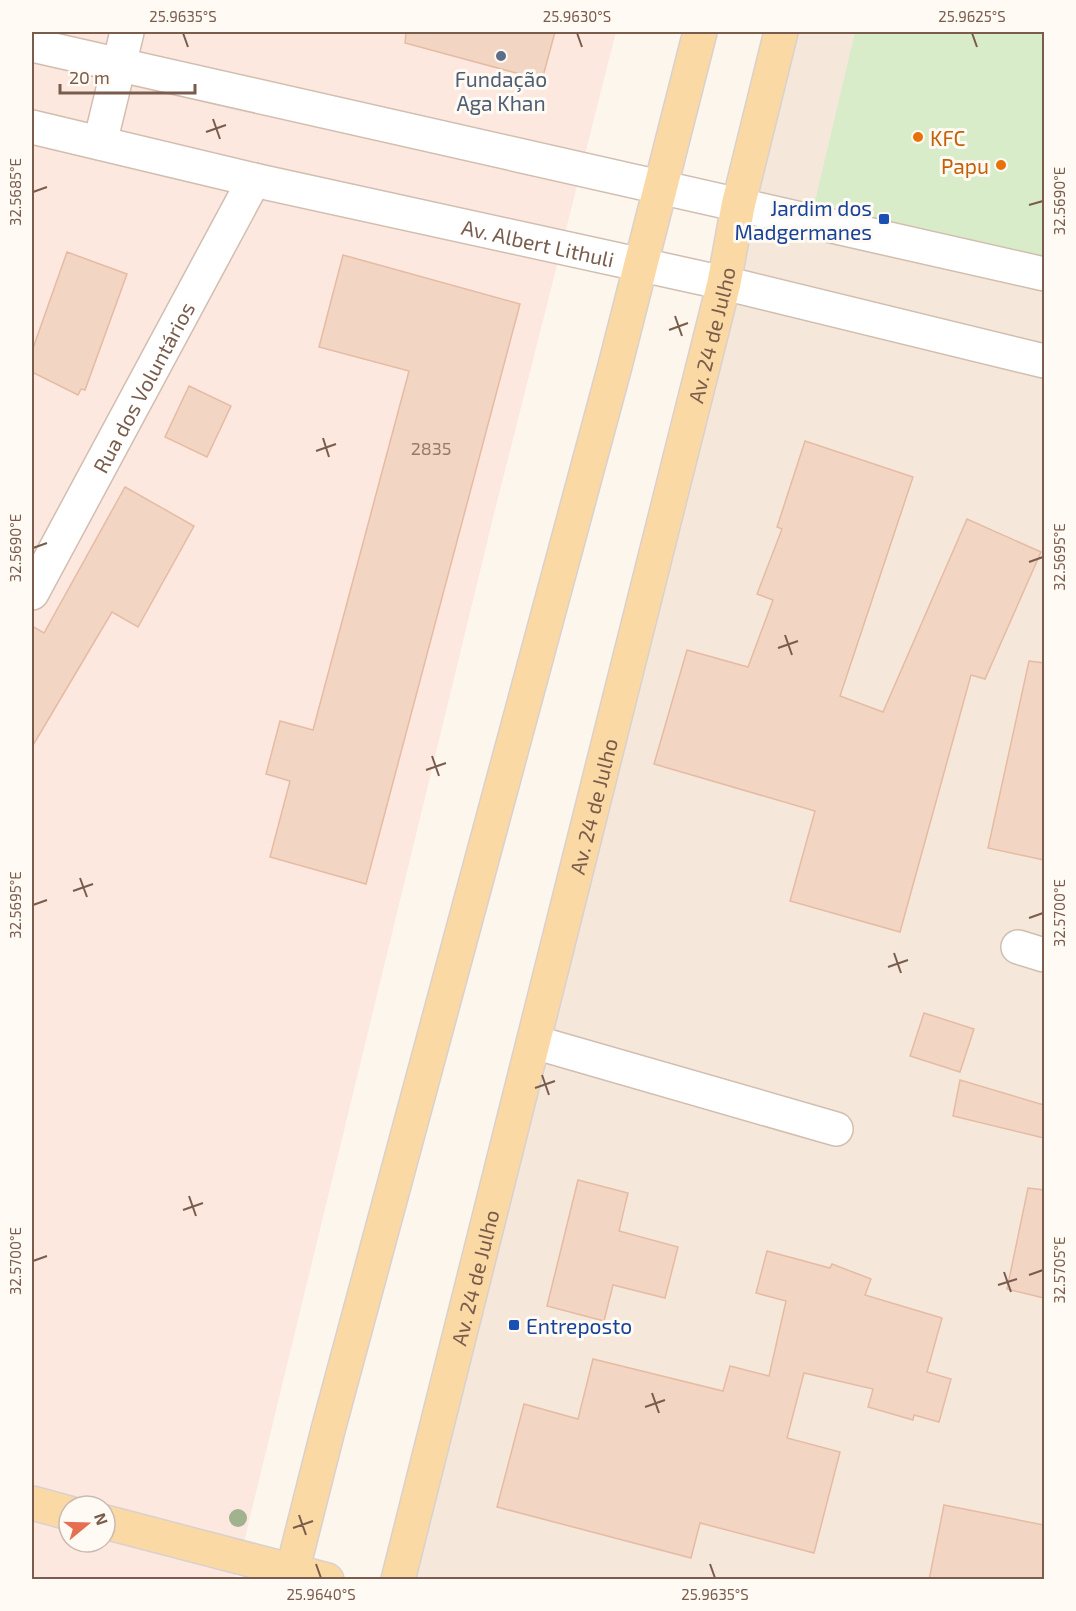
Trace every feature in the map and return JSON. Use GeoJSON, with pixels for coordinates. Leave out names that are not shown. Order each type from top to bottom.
{"type":"FeatureCollection","features":[{"type":"Feature","properties":{"kind":"main road"},"geometry":{"type":"LineString","coordinates":[[292,1575],[328,1430],[642,265],[700,32]]}},
{"type":"Feature","properties":{"kind":"main road","name":"Av. 24 de Julho"},"geometry":{"type":"LineString","coordinates":[[398,1580],[724,283],[738,206],[781,32]]}},
{"type":"Feature","properties":{"kind":"main road"},"geometry":{"type":"LineString","coordinates":[[32,1503],[57,1510]]}},
{"type":"Feature","properties":{"kind":"main road"},"geometry":{"type":"LineString","coordinates":[[117,1525],[292,1575],[327,1580]]}},
{"type":"Feature","properties":{"kind":"street"},"geometry":{"type":"LineString","coordinates":[[100,143],[127,32]]}},
{"type":"Feature","properties":{"kind":"street"},"geometry":{"type":"LineString","coordinates":[[32,45],[1044,274]]}},
{"type":"Feature","properties":{"kind":"street","name":"Av. Albert Lithuli"},"geometry":{"type":"LineString","coordinates":[[32,127],[254,180],[724,283],[1044,361]]}},
{"type":"Feature","properties":{"kind":"street","name":"Rua dos Voluntários"},"geometry":{"type":"LineString","coordinates":[[32,593],[254,180]]}},
{"type":"Feature","properties":{"kind":"street"},"geometry":{"type":"LineString","coordinates":[[534,1042],[836,1129]]}},
{"type":"Feature","properties":{"kind":"shaded area"},"geometry":{"type":"Polygon","coordinates":[[[32,32],[616,32],[493,518],[235,1579],[32,1580],[32,32]]]}},
{"type":"Feature","properties":{"kind":"shaded area"},"geometry":{"type":"Polygon","coordinates":[[[772,32],[1044,32],[1044,1579],[395,1580],[772,32]]]}},
{"type":"Feature","properties":{"kind":"green space"},"geometry":{"type":"Polygon","coordinates":[[[855,32],[1044,32],[1044,273],[811,218],[855,32]]]}},
{"type":"Feature","properties":{"kind":"building","name":"Fundação Aga Khan"},"geometry":{"type":"Polygon","coordinates":[[[406,32],[555,32],[542,80],[405,43],[406,32]]]}},
{"type":"Feature","properties":{"kind":"building"},"geometry":{"type":"Polygon","coordinates":[[[67,252],[127,274],[85,390],[81,389],[78,395],[32,372],[32,351],[67,252]]]}},
{"type":"Feature","properties":{"kind":"building"},"geometry":{"type":"Polygon","coordinates":[[[343,255],[520,304],[366,884],[270,857],[290,781],[266,774],[280,721],[313,730],[409,371],[319,347],[343,255]]]}},
{"type":"Feature","properties":{"kind":"building"},"geometry":{"type":"Polygon","coordinates":[[[189,386],[231,406],[207,457],[165,437],[189,386]]]}},
{"type":"Feature","properties":{"kind":"building"},"geometry":{"type":"Polygon","coordinates":[[[805,441],[913,477],[840,696],[883,712],[967,519],[1041,552],[985,679],[971,675],[900,932],[790,901],[815,811],[654,764],[687,650],[748,667],[773,600],[757,594],[782,529],[777,527],[805,441]]]}},
{"type":"Feature","properties":{"kind":"building"},"geometry":{"type":"Polygon","coordinates":[[[125,487],[194,526],[138,627],[112,612],[32,747],[32,626],[44,633],[125,487]]]}},
{"type":"Feature","properties":{"kind":"building"},"geometry":{"type":"Polygon","coordinates":[[[1029,661],[1044,663],[1044,860],[988,848],[1029,661]]]}},
{"type":"Feature","properties":{"kind":"building"},"geometry":{"type":"Polygon","coordinates":[[[924,1013],[974,1029],[960,1072],[910,1056],[924,1013]]]}},
{"type":"Feature","properties":{"kind":"building"},"geometry":{"type":"Polygon","coordinates":[[[960,1080],[1044,1105],[1044,1138],[953,1116],[960,1080]]]}},
{"type":"Feature","properties":{"kind":"building"},"geometry":{"type":"Polygon","coordinates":[[[578,1180],[628,1193],[619,1231],[678,1247],[665,1298],[613,1285],[604,1321],[547,1306],[578,1180]]]}},
{"type":"Feature","properties":{"kind":"building"},"geometry":{"type":"Polygon","coordinates":[[[1028,1188],[1044,1190],[1044,1298],[1007,1289],[1028,1188]]]}},
{"type":"Feature","properties":{"kind":"building"},"geometry":{"type":"Polygon","coordinates":[[[767,1251],[830,1268],[832,1264],[871,1279],[865,1295],[942,1318],[927,1372],[951,1379],[939,1422],[914,1415],[913,1420],[868,1407],[873,1389],[804,1373],[787,1438],[840,1452],[814,1553],[700,1523],[691,1558],[497,1507],[524,1404],[578,1419],[593,1359],[723,1391],[730,1366],[769,1376],[786,1301],[756,1293],[767,1251]]]}},
{"type":"Feature","properties":{"kind":"building"},"geometry":{"type":"Polygon","coordinates":[[[944,1505],[1044,1525],[1044,1580],[929,1580],[944,1505]]]}},
{"type":"Feature","properties":{"kind":"place","name":"Fundação Aga Khan"},"geometry":{"type":"Point","coordinates":[501,56]}},
{"type":"Feature","properties":{"kind":"place","name":"KFC"},"geometry":{"type":"Point","coordinates":[918,137]}},
{"type":"Feature","properties":{"kind":"place","name":"Papu"},"geometry":{"type":"Point","coordinates":[1001,165]}},
{"type":"Feature","properties":{"kind":"place","name":"Jardim dos Madgermanes"},"geometry":{"type":"Point","coordinates":[884,219]}},
{"type":"Feature","properties":{"kind":"place","name":"Entreposto"},"geometry":{"type":"Point","coordinates":[514,1325]}}]}
